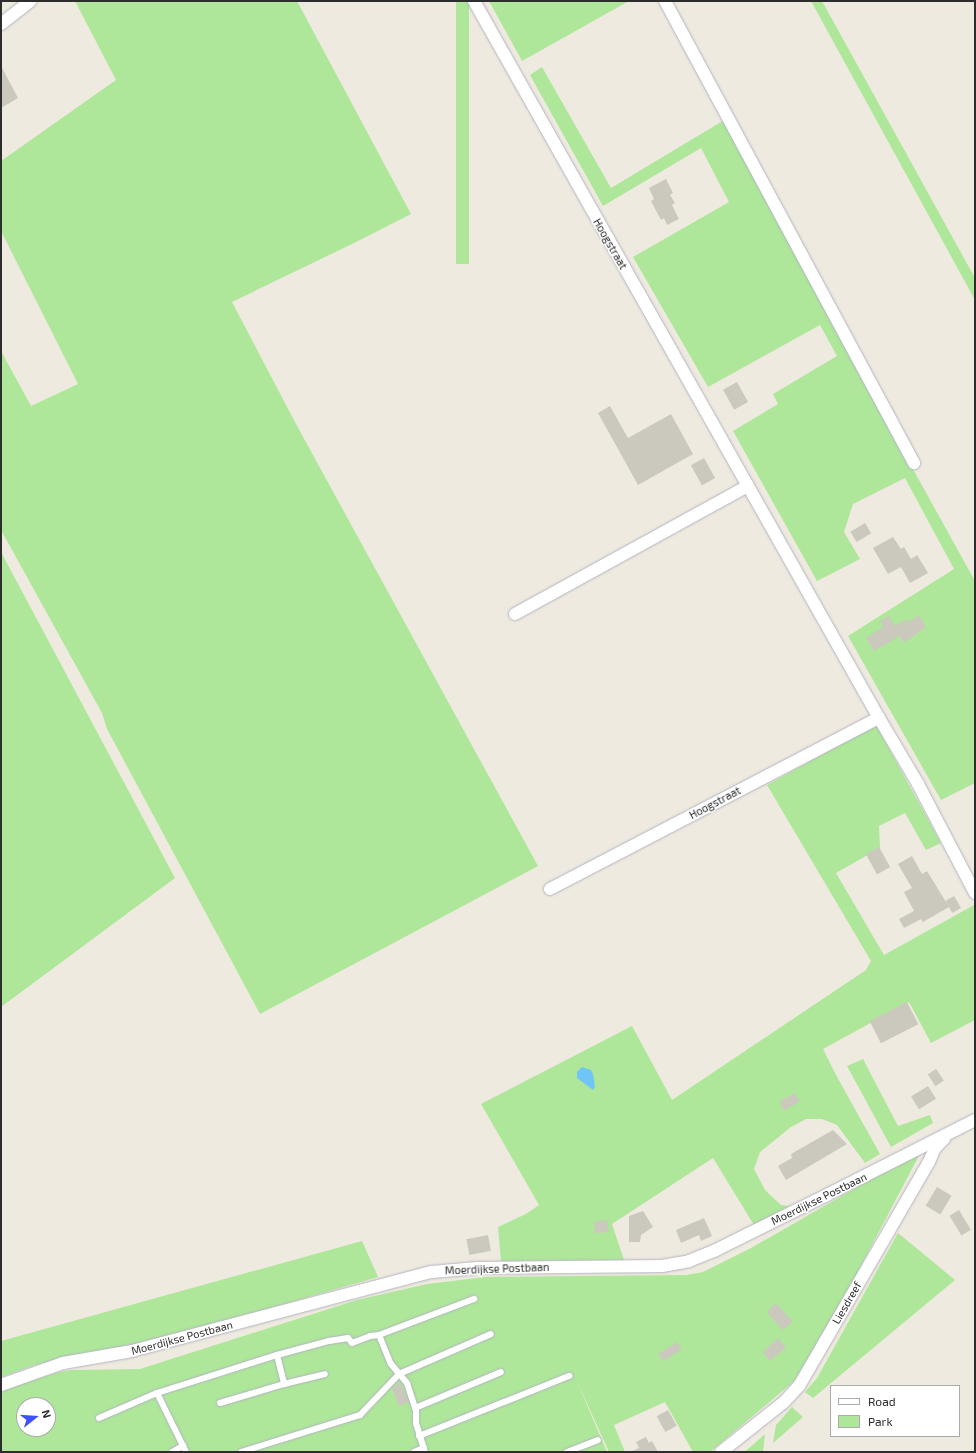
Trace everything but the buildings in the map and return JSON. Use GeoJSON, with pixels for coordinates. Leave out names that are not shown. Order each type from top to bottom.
{"type":"FeatureCollection","features":[{"type":"Feature","properties":{"kind":"street"},"geometry":{"type":"LineString","coordinates":[[1,24],[30,1]]}},
{"type":"Feature","properties":{"kind":"street","name":"Hoogstraat"},"geometry":{"type":"LineString","coordinates":[[474,1],[879,718],[918,784],[975,893]]}},
{"type":"Feature","properties":{"kind":"street"},"geometry":{"type":"LineString","coordinates":[[665,1],[914,463]]}},
{"type":"Feature","properties":{"kind":"street"},"geometry":{"type":"LineString","coordinates":[[515,614],[748,486]]}},
{"type":"Feature","properties":{"kind":"street","name":"Hoogstraat"},"geometry":{"type":"LineString","coordinates":[[550,889],[879,718]]}},
{"type":"Feature","properties":{"kind":"street","name":"Moerdijkse Postbaan"},"geometry":{"type":"LineString","coordinates":[[1,1385],[63,1363],[132,1351],[432,1272],[478,1268],[662,1266],[689,1261],[716,1250],[975,1120]]}},
{"type":"Feature","properties":{"kind":"street","name":"Liesdreef"},"geometry":{"type":"LineString","coordinates":[[721,1452],[784,1402],[799,1386],[929,1162],[935,1148],[949,1134]]}},
{"type":"Feature","properties":{"kind":"lane"},"geometry":{"type":"LineString","coordinates":[[99,1418],[157,1393],[277,1355],[329,1341],[348,1338],[352,1343],[370,1336],[379,1335],[474,1299]]}},
{"type":"Feature","properties":{"kind":"lane"},"geometry":{"type":"LineString","coordinates":[[241,1452],[360,1415],[399,1374],[491,1334]]}},
{"type":"Feature","properties":{"kind":"lane"},"geometry":{"type":"LineString","coordinates":[[379,1335],[391,1364],[407,1383],[415,1408],[416,1424],[425,1450],[414,1452]]}},
{"type":"Feature","properties":{"kind":"lane"},"geometry":{"type":"LineString","coordinates":[[277,1355],[284,1384]]}},
{"type":"Feature","properties":{"kind":"lane"},"geometry":{"type":"LineString","coordinates":[[415,1408],[500,1372]]}},
{"type":"Feature","properties":{"kind":"lane"},"geometry":{"type":"LineString","coordinates":[[220,1403],[284,1384],[325,1374]]}},
{"type":"Feature","properties":{"kind":"lane"},"geometry":{"type":"LineString","coordinates":[[419,1436],[569,1376]]}},
{"type":"Feature","properties":{"kind":"lane"},"geometry":{"type":"LineString","coordinates":[[157,1393],[184,1449],[172,1452]]}},
{"type":"Feature","properties":{"kind":"lane"},"geometry":{"type":"LineString","coordinates":[[567,1452],[598,1440]]}},
{"type":"Feature","properties":{"kind":"green space"},"geometry":{"type":"Polygon","coordinates":[[[75,1],[297,1],[411,214],[232,302],[296,424],[538,866],[260,1014],[107,729],[102,713],[1,530],[1,351],[31,406],[78,384],[1,231],[1,161],[116,80],[75,1]]]}},
{"type":"Feature","properties":{"kind":"green space"},"geometry":{"type":"Polygon","coordinates":[[[456,1],[469,1],[469,264],[456,264],[456,1]]]}},
{"type":"Feature","properties":{"kind":"green space"},"geometry":{"type":"Polygon","coordinates":[[[489,1],[629,1],[522,61],[489,1]]]}},
{"type":"Feature","properties":{"kind":"green space"},"geometry":{"type":"Polygon","coordinates":[[[811,1],[822,1],[975,278],[975,300],[811,1]]]}},
{"type":"Feature","properties":{"kind":"green space"},"geometry":{"type":"Polygon","coordinates":[[[542,67],[611,188],[726,119],[888,424],[975,581],[975,783],[941,800],[848,636],[954,569],[905,478],[853,504],[844,532],[860,559],[817,581],[733,431],[778,404],[773,394],[837,356],[820,325],[708,387],[633,257],[729,202],[701,148],[603,206],[530,75],[542,67]]]}},
{"type":"Feature","properties":{"kind":"green space"},"geometry":{"type":"Polygon","coordinates":[[[1,552],[175,878],[1,1007],[1,552]]]}},
{"type":"Feature","properties":{"kind":"green space"},"geometry":{"type":"Polygon","coordinates":[[[876,725],[941,843],[926,850],[905,813],[879,826],[880,848],[836,873],[884,955],[974,905],[975,1020],[931,1043],[909,1002],[823,1049],[880,1154],[865,1163],[837,1125],[822,1119],[806,1119],[791,1127],[760,1152],[754,1169],[765,1190],[781,1205],[789,1206],[754,1225],[713,1158],[612,1224],[624,1260],[501,1261],[498,1227],[526,1214],[539,1205],[481,1104],[632,1026],[672,1100],[866,970],[871,961],[767,785],[876,725]]]}},
{"type":"Feature","properties":{"kind":"green space"},"geometry":{"type":"Polygon","coordinates":[[[863,1059],[898,1126],[930,1115],[933,1123],[891,1147],[847,1066],[863,1059]]]}},
{"type":"Feature","properties":{"kind":"green space"},"geometry":{"type":"Polygon","coordinates":[[[922,1150],[855,1277],[805,1367],[793,1382],[710,1452],[693,1452],[665,1402],[614,1425],[625,1452],[609,1452],[576,1379],[607,1452],[1,1452],[1,1392],[26,1382],[59,1372],[71,1370],[140,1369],[357,1300],[427,1284],[485,1277],[686,1275],[703,1272],[751,1248],[922,1150]]]}},
{"type":"Feature","properties":{"kind":"green space"},"geometry":{"type":"Polygon","coordinates":[[[898,1233],[955,1280],[813,1398],[805,1392],[817,1378],[898,1233]]]}},
{"type":"Feature","properties":{"kind":"green space"},"geometry":{"type":"Polygon","coordinates":[[[362,1241],[378,1277],[136,1346],[75,1355],[35,1365],[1,1377],[1,1341],[362,1241]]]}},
{"type":"Feature","properties":{"kind":"green space"},"geometry":{"type":"Polygon","coordinates":[[[792,1407],[803,1417],[773,1443],[776,1425],[792,1407]]]}},
{"type":"Feature","properties":{"kind":"green space"},"geometry":{"type":"Polygon","coordinates":[[[765,1434],[763,1452],[744,1452],[748,1449],[765,1434]]]}},
{"type":"Feature","properties":{"kind":"water"},"geometry":{"type":"Polygon","coordinates":[[[582,1067],[591,1070],[593,1074],[595,1087],[593,1090],[577,1078],[577,1072],[582,1067]]]}}]}
